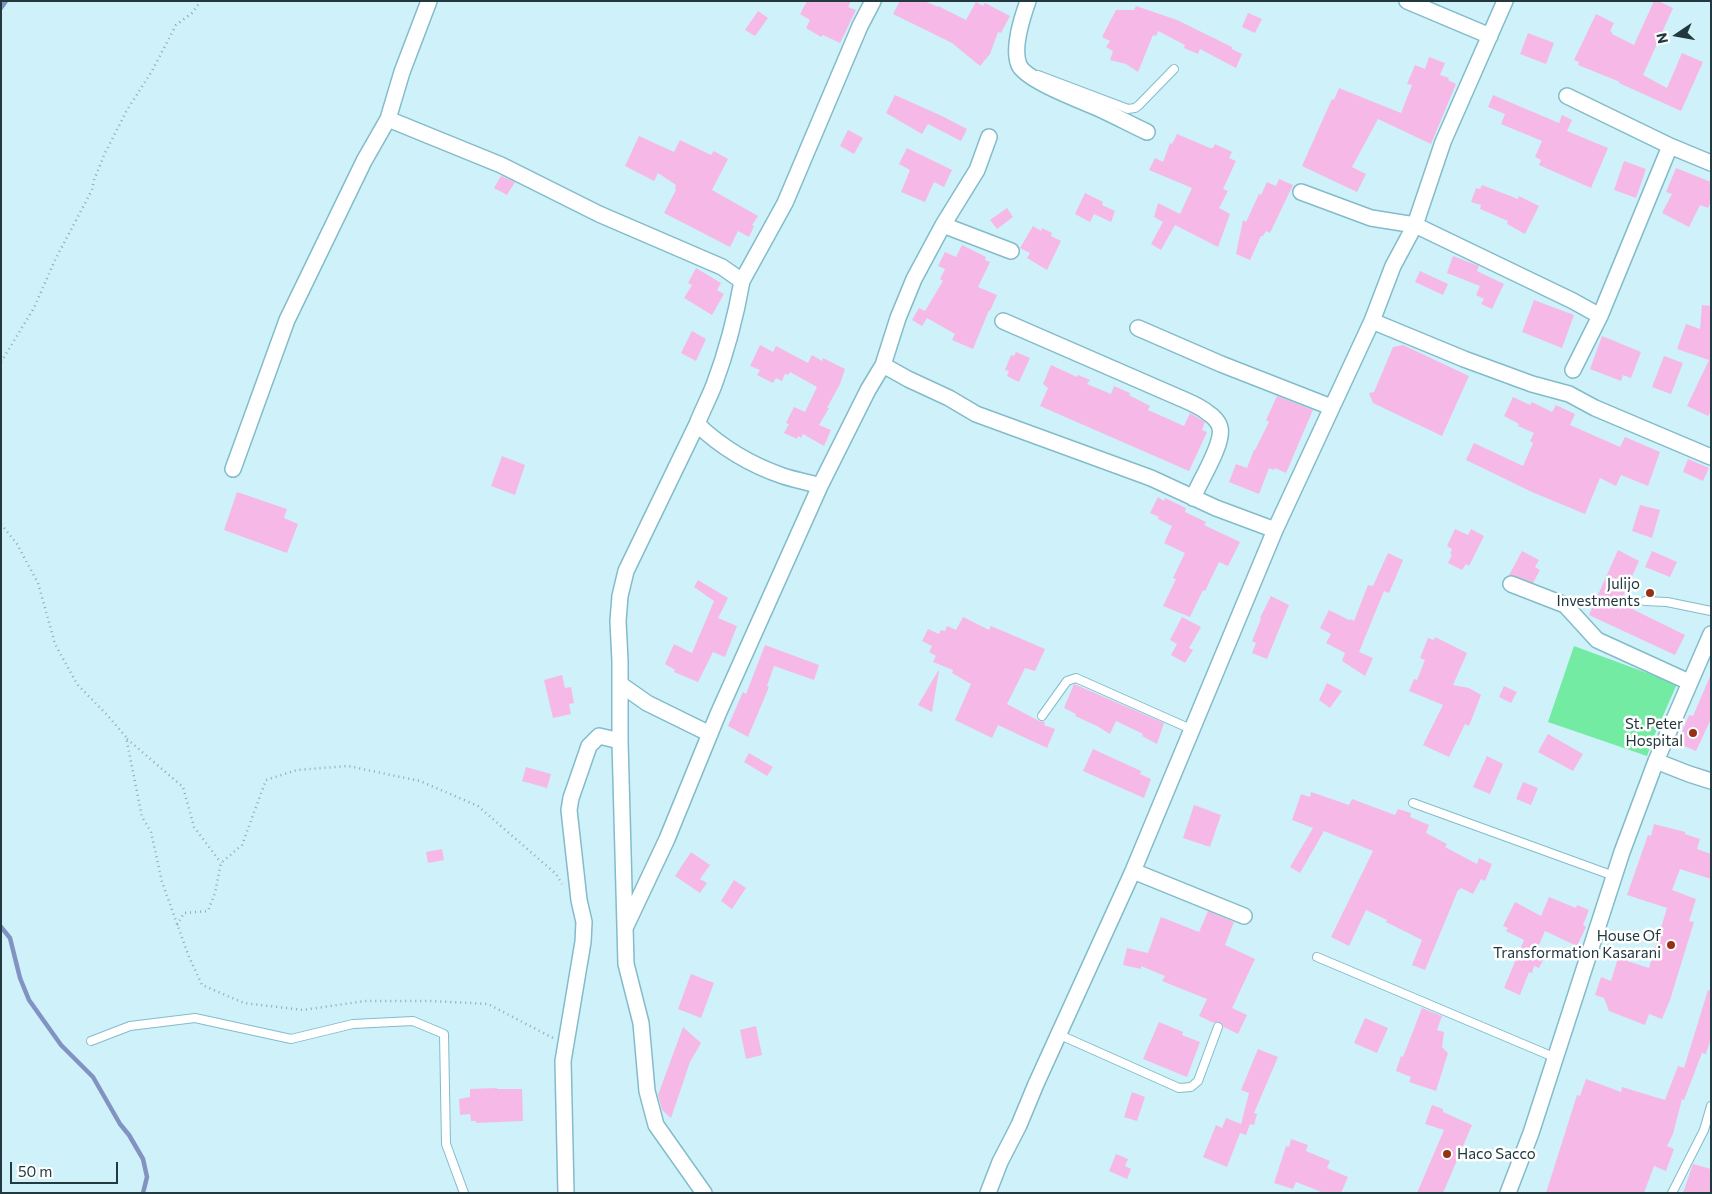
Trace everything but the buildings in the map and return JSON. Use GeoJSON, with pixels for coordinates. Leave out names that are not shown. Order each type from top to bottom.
{"type":"FeatureCollection","features":[{"type":"Feature","properties":{"kind":"street"},"geometry":{"type":"LineString","coordinates":[[233,469],[287,320],[364,161],[388,119],[402,72],[429,1]]}},
{"type":"Feature","properties":{"kind":"street"},"geometry":{"type":"LineString","coordinates":[[704,1193],[656,1125],[647,1091],[640,1023],[626,964],[618,621],[620,596],[626,571],[697,424],[718,371],[733,323],[742,281],[785,203],[860,26],[873,1]]}},
{"type":"Feature","properties":{"kind":"street"},"geometry":{"type":"LineString","coordinates":[[1028,1],[1018,35],[1018,63],[1022,70],[1037,81],[1147,132]]}},
{"type":"Feature","properties":{"kind":"street"},"geometry":{"type":"LineString","coordinates":[[1407,1],[1490,36]]}},
{"type":"Feature","properties":{"kind":"street"},"geometry":{"type":"LineString","coordinates":[[988,1193],[1000,1162],[1019,1125],[1133,871],[1275,530],[1372,321],[1393,266],[1415,225],[1443,142],[1505,1]]}},
{"type":"Feature","properties":{"kind":"street"},"geometry":{"type":"LineString","coordinates":[[1567,96],[1670,146],[1711,163]]}},
{"type":"Feature","properties":{"kind":"street"},"geometry":{"type":"LineString","coordinates":[[388,119],[501,165],[599,214],[716,264],[742,281]]}},
{"type":"Feature","properties":{"kind":"street"},"geometry":{"type":"LineString","coordinates":[[624,930],[667,839],[710,734],[820,486],[868,390],[883,365],[898,318],[914,278],[943,225],[977,170],[989,137]]}},
{"type":"Feature","properties":{"kind":"street"},"geometry":{"type":"LineString","coordinates":[[1573,370],[1600,316],[1670,146]]}},
{"type":"Feature","properties":{"kind":"street"},"geometry":{"type":"LineString","coordinates":[[1301,192],[1371,218],[1415,225],[1574,301],[1600,316]]}},
{"type":"Feature","properties":{"kind":"street"},"geometry":{"type":"LineString","coordinates":[[943,225],[1011,251]]}},
{"type":"Feature","properties":{"kind":"street"},"geometry":{"type":"LineString","coordinates":[[1003,321],[1208,412],[1216,420],[1220,428],[1220,434],[1213,457],[1193,498]]}},
{"type":"Feature","properties":{"kind":"street"},"geometry":{"type":"LineString","coordinates":[[1372,321],[1464,359],[1532,384],[1569,394],[1596,408],[1711,457]]}},
{"type":"Feature","properties":{"kind":"street"},"geometry":{"type":"LineString","coordinates":[[1138,328],[1221,364],[1331,407]]}},
{"type":"Feature","properties":{"kind":"street"},"geometry":{"type":"LineString","coordinates":[[883,365],[908,379],[950,398],[976,414],[1151,478],[1193,498],[1275,530]]}},
{"type":"Feature","properties":{"kind":"street"},"geometry":{"type":"LineString","coordinates":[[697,424],[728,448],[766,470],[820,486]]}},
{"type":"Feature","properties":{"kind":"street"},"geometry":{"type":"LineString","coordinates":[[1511,584],[1564,606],[1597,640],[1689,682]]}},
{"type":"Feature","properties":{"kind":"street"},"geometry":{"type":"LineString","coordinates":[[1508,1193],[1531,1133],[1614,876],[1656,760],[1711,634]]}},
{"type":"Feature","properties":{"kind":"street"},"geometry":{"type":"LineString","coordinates":[[620,684],[647,703],[710,734]]}},
{"type":"Feature","properties":{"kind":"street"},"geometry":{"type":"LineString","coordinates":[[566,1193],[563,1061],[583,942],[584,922],[579,900],[569,810],[571,798],[589,746],[600,736],[620,741]]}},
{"type":"Feature","properties":{"kind":"street"},"geometry":{"type":"LineString","coordinates":[[1656,760],[1711,781]]}},
{"type":"Feature","properties":{"kind":"street"},"geometry":{"type":"LineString","coordinates":[[1133,871],[1244,916]]}},
{"type":"Feature","properties":{"kind":"lane"},"geometry":{"type":"LineString","coordinates":[[1028,76],[1042,75],[1128,109],[1139,106],[1174,69]]}},
{"type":"Feature","properties":{"kind":"lane"},"geometry":{"type":"LineString","coordinates":[[1644,601],[1667,602],[1711,611]]}},
{"type":"Feature","properties":{"kind":"lane"},"geometry":{"type":"LineString","coordinates":[[1042,716],[1067,681],[1076,678],[1193,730]]}},
{"type":"Feature","properties":{"kind":"lane"},"geometry":{"type":"LineString","coordinates":[[1413,803],[1614,876]]}},
{"type":"Feature","properties":{"kind":"lane"},"geometry":{"type":"LineString","coordinates":[[1317,957],[1556,1058]]}},
{"type":"Feature","properties":{"kind":"lane"},"geometry":{"type":"LineString","coordinates":[[91,1042],[130,1026],[195,1018],[291,1039],[353,1024],[413,1021],[444,1034],[446,1144],[464,1193]]}},
{"type":"Feature","properties":{"kind":"lane"},"geometry":{"type":"LineString","coordinates":[[1060,1035],[1178,1088],[1191,1087],[1198,1082],[1218,1027]]}},
{"type":"Feature","properties":{"kind":"lane"},"geometry":{"type":"LineString","coordinates":[[1672,1193],[1704,1130],[1711,1106]]}},
{"type":"Feature","properties":{"kind":"path"},"geometry":{"type":"LineString","coordinates":[[1,362],[34,308],[55,260],[92,190],[94,180],[127,110],[152,71],[176,25],[192,13],[201,1]]}},
{"type":"Feature","properties":{"kind":"path"},"geometry":{"type":"LineString","coordinates":[[1,524],[17,544],[38,583],[55,644],[77,684],[126,737],[183,787],[194,827],[221,864]]}},
{"type":"Feature","properties":{"kind":"path"},"geometry":{"type":"LineString","coordinates":[[126,737],[142,817],[151,832],[162,882],[189,957],[202,985],[244,1003],[303,1010],[365,1001],[431,1001],[488,1004],[566,1044]]}},
{"type":"Feature","properties":{"kind":"path"},"geometry":{"type":"LineString","coordinates":[[177,924],[184,913],[208,911],[215,893],[221,864],[242,844],[266,780],[297,770],[348,766],[420,781],[478,806],[556,874],[565,890]]}},
{"type":"Feature","properties":{"kind":"green space"},"geometry":{"type":"Polygon","coordinates":[[[1574,646],[1677,684],[1647,756],[1548,722],[1574,646]]]}},
{"type":"Feature","properties":{"kind":"waterway"},"geometry":{"type":"LineString","coordinates":[[1,8],[6,1]]}},
{"type":"Feature","properties":{"kind":"waterway"},"geometry":{"type":"LineString","coordinates":[[1,927],[10,938],[20,978],[29,1000],[61,1045],[93,1077],[143,1159],[147,1177],[143,1193]]}},
{"type":"Feature","properties":{"kind":"place","name":"Julijo Investments"},"geometry":{"type":"Point","coordinates":[1650,593]}},
{"type":"Feature","properties":{"kind":"place","name":"St. Peter Hospital"},"geometry":{"type":"Point","coordinates":[1693,733]}},
{"type":"Feature","properties":{"kind":"place","name":"House Of Transformation Kasarani"},"geometry":{"type":"Point","coordinates":[1671,945]}},
{"type":"Feature","properties":{"kind":"place","name":"Haco Sacco"},"geometry":{"type":"Point","coordinates":[1447,1154]}}]}
